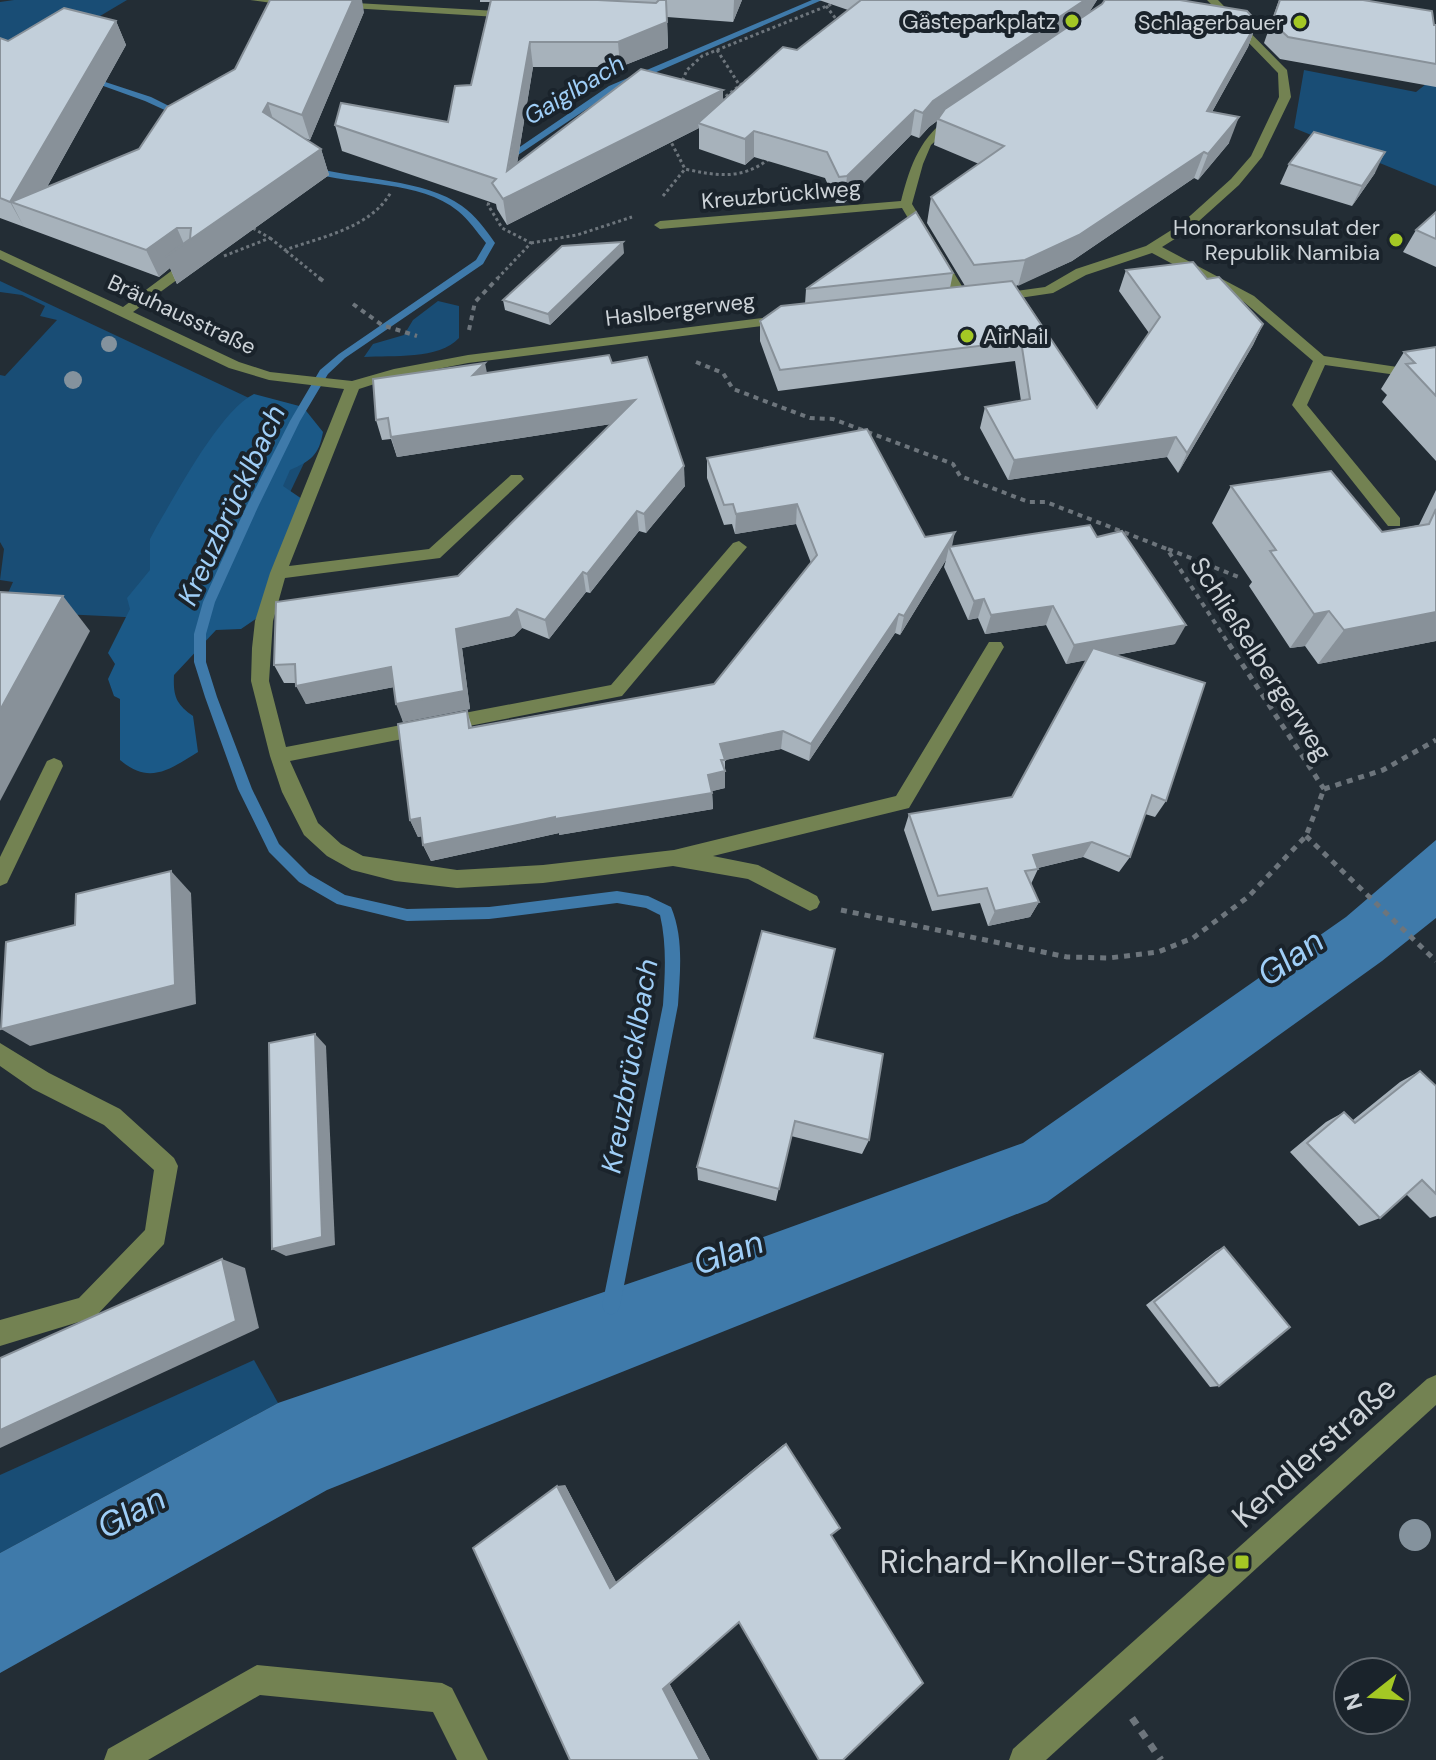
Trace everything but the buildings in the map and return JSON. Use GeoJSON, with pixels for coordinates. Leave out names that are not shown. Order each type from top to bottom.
{"type":"FeatureCollection","features":[{"type":"Feature","properties":{"kind":"street"},"geometry":{"type":"LineString","coordinates":[[255,0],[303,3]]}},
{"type":"Feature","properties":{"kind":"street"},"geometry":{"type":"LineString","coordinates":[[948,303],[1048,290],[1081,272],[1156,250],[1230,186],[1256,157],[1285,97],[1283,72],[1217,3]]}},
{"type":"Feature","properties":{"kind":"street"},"geometry":{"type":"LineString","coordinates":[[331,5],[532,16]]}},
{"type":"Feature","properties":{"kind":"street"},"geometry":{"type":"LineString","coordinates":[[964,301],[906,204],[922,146],[935,131],[971,106]]}},
{"type":"Feature","properties":{"kind":"street","name":"Kreuzbrücklweg"},"geometry":{"type":"LineString","coordinates":[[660,225],[906,204]]}},
{"type":"Feature","properties":{"kind":"street"},"geometry":{"type":"LineString","coordinates":[[1156,250],[1249,299],[1320,360],[1404,372],[1436,367]]}},
{"type":"Feature","properties":{"kind":"street","name":"Bräuhausstraße"},"geometry":{"type":"LineString","coordinates":[[0,254],[234,365],[286,378],[345,385]]}},
{"type":"Feature","properties":{"kind":"street"},"geometry":{"type":"LineString","coordinates":[[125,312],[195,260]]}},
{"type":"Feature","properties":{"kind":"street","name":"Haslbergerweg"},"geometry":{"type":"LineString","coordinates":[[345,385],[468,359],[795,318]]}},
{"type":"Feature","properties":{"kind":"street"},"geometry":{"type":"LineString","coordinates":[[1320,360],[1299,405],[1394,522]]}},
{"type":"Feature","properties":{"kind":"street"},"geometry":{"type":"LineString","coordinates":[[345,385],[264,621],[260,681],[279,756],[292,792],[311,829],[334,850],[359,864],[395,872],[457,879],[543,874],[673,858],[902,802],[995,647]]}},
{"type":"Feature","properties":{"kind":"street"},"geometry":{"type":"LineString","coordinates":[[278,573],[434,554],[516,479]]}},
{"type":"Feature","properties":{"kind":"street"},"geometry":{"type":"LineString","coordinates":[[279,756],[616,691],[739,547]]}},
{"type":"Feature","properties":{"kind":"street"},"geometry":{"type":"LineString","coordinates":[[0,877],[54,766]]}},
{"type":"Feature","properties":{"kind":"street"},"geometry":{"type":"LineString","coordinates":[[673,858],[751,871],[810,902]]}},
{"type":"Feature","properties":{"kind":"street"},"geometry":{"type":"LineString","coordinates":[[0,1053],[41,1081],[112,1117],[166,1166],[156,1236],[86,1308],[0,1333]]}},
{"type":"Feature","properties":{"kind":"street","name":"Kendlerstraße"},"geometry":{"type":"LineString","coordinates":[[1024,1760],[1436,1388]]}},
{"type":"Feature","properties":{"kind":"street"},"geometry":{"type":"LineString","coordinates":[[119,1760],[257,1680],[442,1698],[473,1760]]}},
{"type":"Feature","properties":{"kind":"path"},"geometry":{"type":"LineString","coordinates":[[679,89],[687,70],[702,56],[842,0]]}},
{"type":"Feature","properties":{"kind":"path"},"geometry":{"type":"LineString","coordinates":[[826,6],[843,29]]}},
{"type":"Feature","properties":{"kind":"path"},"geometry":{"type":"LineString","coordinates":[[830,26],[836,20]]}},
{"type":"Feature","properties":{"kind":"path"},"geometry":{"type":"LineString","coordinates":[[717,50],[740,86]]}},
{"type":"Feature","properties":{"kind":"path"},"geometry":{"type":"LineString","coordinates":[[736,104],[721,100],[757,72]]}},
{"type":"Feature","properties":{"kind":"path"},"geometry":{"type":"LineString","coordinates":[[669,138],[685,169]]}},
{"type":"Feature","properties":{"kind":"path"},"geometry":{"type":"LineString","coordinates":[[685,169],[717,176],[753,173],[775,153]]}},
{"type":"Feature","properties":{"kind":"path"},"geometry":{"type":"LineString","coordinates":[[662,198],[685,169]]}},
{"type":"Feature","properties":{"kind":"path"},"geometry":{"type":"LineString","coordinates":[[495,187],[488,205],[502,228],[531,243]]}},
{"type":"Feature","properties":{"kind":"path"},"geometry":{"type":"LineString","coordinates":[[285,250],[359,222],[389,201],[391,192]]}},
{"type":"Feature","properties":{"kind":"path"},"geometry":{"type":"LineString","coordinates":[[468,359],[469,316],[475,302],[531,243],[577,235],[642,212]]}},
{"type":"Feature","properties":{"kind":"path"},"geometry":{"type":"LineString","coordinates":[[247,225],[270,238],[326,283]]}},
{"type":"Feature","properties":{"kind":"path"},"geometry":{"type":"LineString","coordinates":[[195,260],[238,253],[270,238]]}},
{"type":"Feature","properties":{"kind":"path"},"geometry":{"type":"LineString","coordinates":[[353,304],[375,322],[400,333],[417,336]]}},
{"type":"Feature","properties":{"kind":"path","name":"Schließelbergerweg"},"geometry":{"type":"LineString","coordinates":[[694,361],[723,373],[733,389],[810,418],[833,419],[953,464],[960,476],[1029,502],[1046,502],[1241,578]]}},
{"type":"Feature","properties":{"kind":"path","name":"Schließelbergerweg"},"geometry":{"type":"LineString","coordinates":[[1167,549],[1324,789]]}},
{"type":"Feature","properties":{"kind":"path"},"geometry":{"type":"LineString","coordinates":[[810,902],[1067,957],[1109,958],[1158,952],[1193,938],[1248,897],[1306,836],[1324,789],[1372,777],[1409,760],[1436,740]]}},
{"type":"Feature","properties":{"kind":"path"},"geometry":{"type":"LineString","coordinates":[[1306,836],[1436,961]]}},
{"type":"Feature","properties":{"kind":"path"},"geometry":{"type":"LineString","coordinates":[[1108,1684],[1161,1760]]}},
{"type":"Feature","properties":{"kind":"shaded area"},"geometry":{"type":"Polygon","coordinates":[[[127,0],[36,54],[0,41],[0,2],[127,0]]]}},
{"type":"Feature","properties":{"kind":"shaded area"},"geometry":{"type":"Polygon","coordinates":[[[1436,60],[1436,186],[1294,128],[1304,70],[1416,92],[1431,80],[1436,60]]]}},
{"type":"Feature","properties":{"kind":"shaded area"},"geometry":{"type":"Polygon","coordinates":[[[0,281],[249,398],[316,438],[228,622],[0,611],[13,582],[0,580],[4,549],[0,542],[0,375],[5,376],[57,320],[40,316],[45,306],[22,295],[0,292],[0,281]]]}},
{"type":"Feature","properties":{"kind":"shaded area"},"geometry":{"type":"Polygon","coordinates":[[[438,301],[459,306],[459,338],[450,345],[414,355],[364,357],[373,344],[404,335],[413,320],[438,301]]]}},
{"type":"Feature","properties":{"kind":"shaded area"},"geometry":{"type":"Polygon","coordinates":[[[254,394],[303,407],[323,432],[321,440],[313,456],[290,470],[283,486],[302,499],[257,618],[241,629],[216,630],[174,675],[177,699],[193,716],[198,752],[168,769],[140,772],[120,760],[120,699],[114,696],[108,679],[115,664],[108,653],[130,609],[127,598],[150,570],[150,539],[157,526],[214,434],[241,403],[254,394]]]}},
{"type":"Feature","properties":{"kind":"shaded area"},"geometry":{"type":"Polygon","coordinates":[[[254,1360],[278,1403],[0,1553],[0,1475],[254,1360]]]}},
{"type":"Feature","properties":{"kind":"water","name":"Glan"},"geometry":{"type":"Polygon","coordinates":[[[1436,840],[1436,918],[1382,961],[1047,1202],[327,1490],[0,1673],[0,1553],[278,1403],[733,1248],[1023,1143],[1346,917],[1436,840]]]}},
{"type":"Feature","properties":{"kind":"waterway","name":"Gaiglbach"},"geometry":{"type":"LineString","coordinates":[[506,159],[612,88],[818,0]]}},
{"type":"Feature","properties":{"kind":"waterway","name":"Kreuzbrücklbach"},"geometry":{"type":"LineString","coordinates":[[87,77],[183,115]]}},
{"type":"Feature","properties":{"kind":"waterway","name":"Kreuzbrücklbach"},"geometry":{"type":"LineString","coordinates":[[312,170],[330,176],[405,187],[440,197],[462,210],[491,243],[480,262],[342,356],[324,372],[295,421],[209,602],[200,634],[200,662],[245,789],[274,848],[304,878],[342,900],[407,915],[489,913],[617,897],[648,902],[666,911],[672,937],[670,1005],[611,1306]]}},
{"type":"Feature","properties":{"kind":"place","name":"Gästeparkplatz"},"geometry":{"type":"Point","coordinates":[1072,21]}},
{"type":"Feature","properties":{"kind":"place","name":"Schlagerbauer"},"geometry":{"type":"Point","coordinates":[1300,22]}},
{"type":"Feature","properties":{"kind":"place","name":"Honorarkonsulat der Republik Namibia"},"geometry":{"type":"Point","coordinates":[1396,240]}},
{"type":"Feature","properties":{"kind":"place","name":"AirNail"},"geometry":{"type":"Point","coordinates":[967,336]}},
{"type":"Feature","properties":{"kind":"place","name":"Richard-Knoller-Straße"},"geometry":{"type":"Point","coordinates":[1242,1562]}}]}
